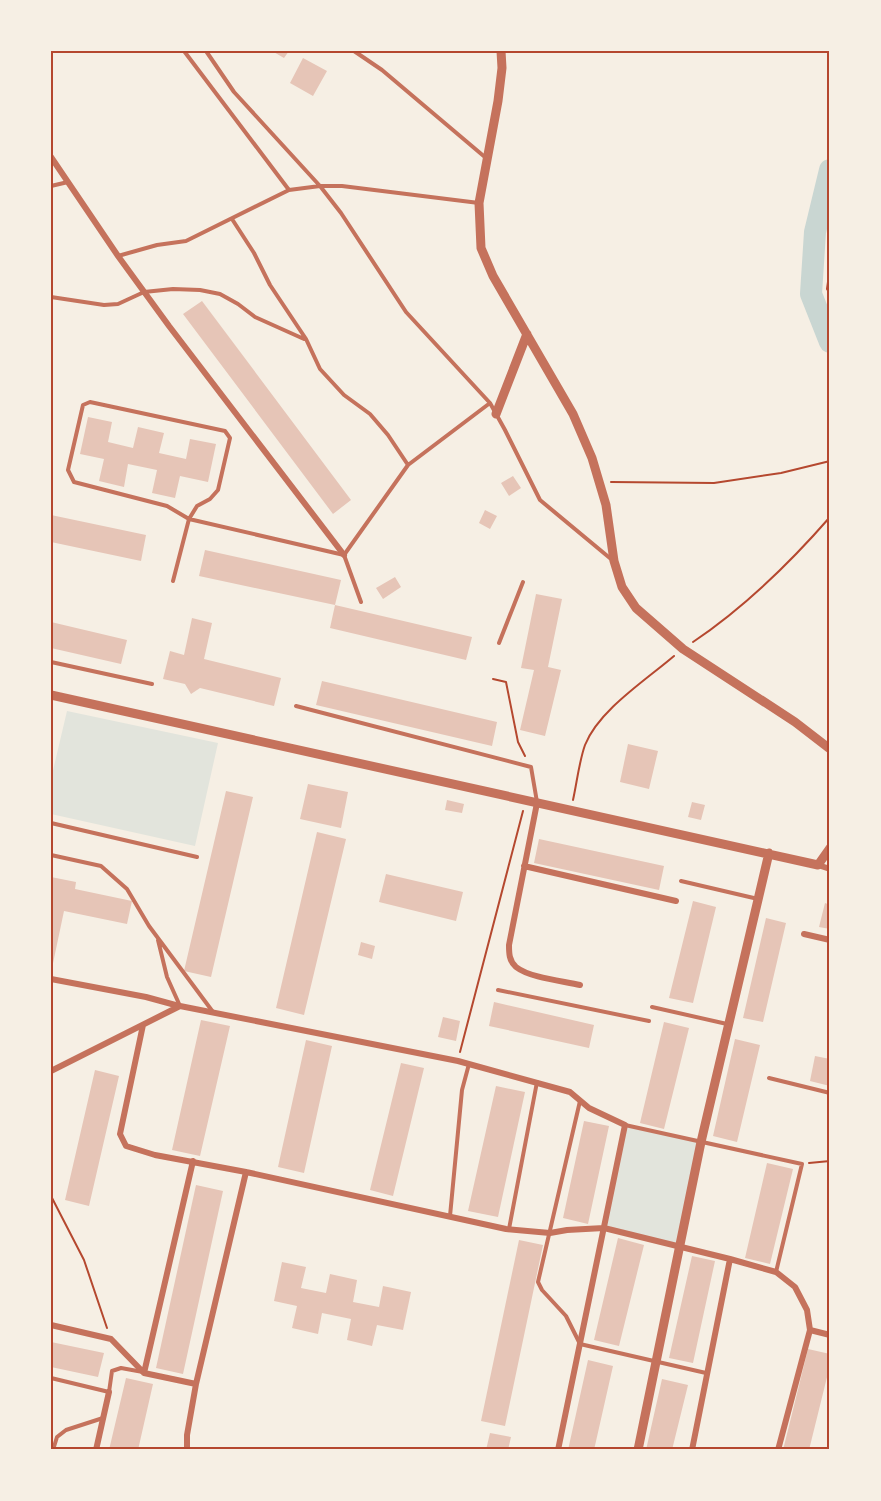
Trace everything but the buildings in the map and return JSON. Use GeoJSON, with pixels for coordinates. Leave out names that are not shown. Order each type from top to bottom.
{"type":"FeatureCollection","features":[{"type":"Feature","properties":{"kind":"street"},"geometry":{"type":"LineString","coordinates":[[501,51],[502,68],[498,101],[479,203],[481,248],[493,276],[573,414],[592,458],[606,505],[614,561],[622,587],[636,608],[683,649],[795,722],[830,749]]}},
{"type":"Feature","properties":{"kind":"street"},"geometry":{"type":"LineString","coordinates":[[51,157],[144,292],[344,555]]}},
{"type":"Feature","properties":{"kind":"street"},"geometry":{"type":"LineString","coordinates":[[496,414],[526,334]]}},
{"type":"Feature","properties":{"kind":"street"},"geometry":{"type":"LineString","coordinates":[[51,694],[769,853],[830,869]]}},
{"type":"Feature","properties":{"kind":"street"},"geometry":{"type":"LineString","coordinates":[[537,803],[509,945],[509,956],[514,966],[527,973],[580,985]]}},
{"type":"Feature","properties":{"kind":"street"},"geometry":{"type":"LineString","coordinates":[[818,865],[830,848]]}},
{"type":"Feature","properties":{"kind":"street"},"geometry":{"type":"LineString","coordinates":[[638,1450],[701,1142],[769,853]]}},
{"type":"Feature","properties":{"kind":"street"},"geometry":{"type":"LineString","coordinates":[[524,866],[676,901]]}},
{"type":"Feature","properties":{"kind":"street"},"geometry":{"type":"LineString","coordinates":[[804,934],[830,940]]}},
{"type":"Feature","properties":{"kind":"street"},"geometry":{"type":"LineString","coordinates":[[51,979],[458,1061],[570,1092],[589,1108],[625,1125],[558,1450]]}},
{"type":"Feature","properties":{"kind":"street"},"geometry":{"type":"LineString","coordinates":[[51,1071],[180,1006]]}},
{"type":"Feature","properties":{"kind":"street"},"geometry":{"type":"LineString","coordinates":[[143,1025],[120,1134],[126,1146],[155,1155],[246,1172],[509,1229],[550,1233],[604,1228],[776,1272],[795,1287],[807,1310],[810,1330],[778,1450]]}},
{"type":"Feature","properties":{"kind":"street"},"geometry":{"type":"LineString","coordinates":[[144,1372],[193,1161]]}},
{"type":"Feature","properties":{"kind":"street"},"geometry":{"type":"LineString","coordinates":[[187,1450],[187,1435],[196,1384],[246,1172]]}},
{"type":"Feature","properties":{"kind":"street"},"geometry":{"type":"LineString","coordinates":[[692,1450],[729,1259]]}},
{"type":"Feature","properties":{"kind":"street"},"geometry":{"type":"LineString","coordinates":[[51,1325],[111,1339],[144,1372],[196,1384]]}},
{"type":"Feature","properties":{"kind":"street"},"geometry":{"type":"LineString","coordinates":[[810,1330],[830,1335]]}},
{"type":"Feature","properties":{"kind":"street"},"geometry":{"type":"LineString","coordinates":[[96,1450],[109,1392]]}},
{"type":"Feature","properties":{"kind":"lane"},"geometry":{"type":"LineString","coordinates":[[184,51],[289,190]]}},
{"type":"Feature","properties":{"kind":"lane"},"geometry":{"type":"LineString","coordinates":[[206,51],[234,92],[320,186],[341,213],[406,312],[490,403],[540,500],[614,561]]}},
{"type":"Feature","properties":{"kind":"lane"},"geometry":{"type":"LineString","coordinates":[[354,51],[382,70],[486,158]]}},
{"type":"Feature","properties":{"kind":"lane"},"geometry":{"type":"LineString","coordinates":[[51,186],[69,182]]}},
{"type":"Feature","properties":{"kind":"lane"},"geometry":{"type":"LineString","coordinates":[[118,256],[157,245],[186,241],[289,190],[342,186],[479,203]]}},
{"type":"Feature","properties":{"kind":"lane"},"geometry":{"type":"LineString","coordinates":[[232,219],[254,253],[270,285],[306,339],[320,369],[344,395],[370,414],[388,435],[408,465]]}},
{"type":"Feature","properties":{"kind":"lane"},"geometry":{"type":"LineString","coordinates":[[51,297],[104,305],[118,304],[144,292],[172,289],[200,290],[220,294],[255,316],[296,337],[306,339]]}},
{"type":"Feature","properties":{"kind":"lane"},"geometry":{"type":"LineString","coordinates":[[173,581],[189,519],[197,506],[210,499],[218,490],[230,438],[225,431],[90,402],[83,405],[68,471],[74,483],[167,506],[189,519],[344,555]]}},
{"type":"Feature","properties":{"kind":"lane"},"geometry":{"type":"LineString","coordinates":[[344,555],[408,465],[490,403]]}},
{"type":"Feature","properties":{"kind":"lane"},"geometry":{"type":"LineString","coordinates":[[344,555],[361,602]]}},
{"type":"Feature","properties":{"kind":"lane"},"geometry":{"type":"LineString","coordinates":[[499,643],[523,582]]}},
{"type":"Feature","properties":{"kind":"lane"},"geometry":{"type":"LineString","coordinates":[[51,662],[152,684]]}},
{"type":"Feature","properties":{"kind":"lane"},"geometry":{"type":"LineString","coordinates":[[296,706],[531,767],[537,803]]}},
{"type":"Feature","properties":{"kind":"lane"},"geometry":{"type":"LineString","coordinates":[[51,823],[197,857]]}},
{"type":"Feature","properties":{"kind":"lane"},"geometry":{"type":"LineString","coordinates":[[51,855],[101,866],[128,889],[157,937],[213,1012]]}},
{"type":"Feature","properties":{"kind":"lane"},"geometry":{"type":"LineString","coordinates":[[681,881],[758,899]]}},
{"type":"Feature","properties":{"kind":"lane"},"geometry":{"type":"LineString","coordinates":[[157,937],[167,977],[180,1006]]}},
{"type":"Feature","properties":{"kind":"lane"},"geometry":{"type":"LineString","coordinates":[[498,990],[649,1021]]}},
{"type":"Feature","properties":{"kind":"lane"},"geometry":{"type":"LineString","coordinates":[[652,1007],[729,1024]]}},
{"type":"Feature","properties":{"kind":"lane"},"geometry":{"type":"LineString","coordinates":[[450,1216],[462,1090],[469,1064]]}},
{"type":"Feature","properties":{"kind":"lane"},"geometry":{"type":"LineString","coordinates":[[769,1078],[830,1093]]}},
{"type":"Feature","properties":{"kind":"lane"},"geometry":{"type":"LineString","coordinates":[[509,1229],[537,1082]]}},
{"type":"Feature","properties":{"kind":"lane"},"geometry":{"type":"LineString","coordinates":[[580,1100],[538,1281],[566,1316],[580,1344],[707,1373]]}},
{"type":"Feature","properties":{"kind":"lane"},"geometry":{"type":"LineString","coordinates":[[625,1125],[802,1164],[776,1272]]}},
{"type":"Feature","properties":{"kind":"lane"},"geometry":{"type":"LineString","coordinates":[[51,1378],[109,1392],[112,1371],[121,1368],[144,1372]]}},
{"type":"Feature","properties":{"kind":"lane"},"geometry":{"type":"LineString","coordinates":[[53,1450],[57,1437],[66,1430],[103,1418]]}},
{"type":"Feature","properties":{"kind":"path"},"geometry":{"type":"LineString","coordinates":[[830,268],[827,289],[830,294]]}},
{"type":"Feature","properties":{"kind":"path"},"geometry":{"type":"LineString","coordinates":[[599,482],[714,483],[781,473],[830,461]]}},
{"type":"Feature","properties":{"kind":"path"},"geometry":{"type":"LineString","coordinates":[[493,679],[506,682],[518,742],[531,767]]}},
{"type":"Feature","properties":{"kind":"path"},"geometry":{"type":"LineString","coordinates":[[458,1061],[526,800]]}},
{"type":"Feature","properties":{"kind":"path"},"geometry":{"type":"LineString","coordinates":[[802,1164],[830,1161]]}},
{"type":"Feature","properties":{"kind":"path"},"geometry":{"type":"LineString","coordinates":[[51,1196],[84,1260],[111,1339]]}},
{"type":"Feature","properties":{"kind":"shaded area"},"geometry":{"type":"Polygon","coordinates":[[[67,711],[218,743],[195,846],[51,814],[51,779],[67,711]]]}},
{"type":"Feature","properties":{"kind":"shaded area"},"geometry":{"type":"Polygon","coordinates":[[[625,1125],[701,1142],[680,1246],[604,1228],[625,1125]]]}},
{"type":"Feature","properties":{"kind":"waterway"},"geometry":{"type":"LineString","coordinates":[[830,170],[815,232],[811,294],[830,342]]}}]}
